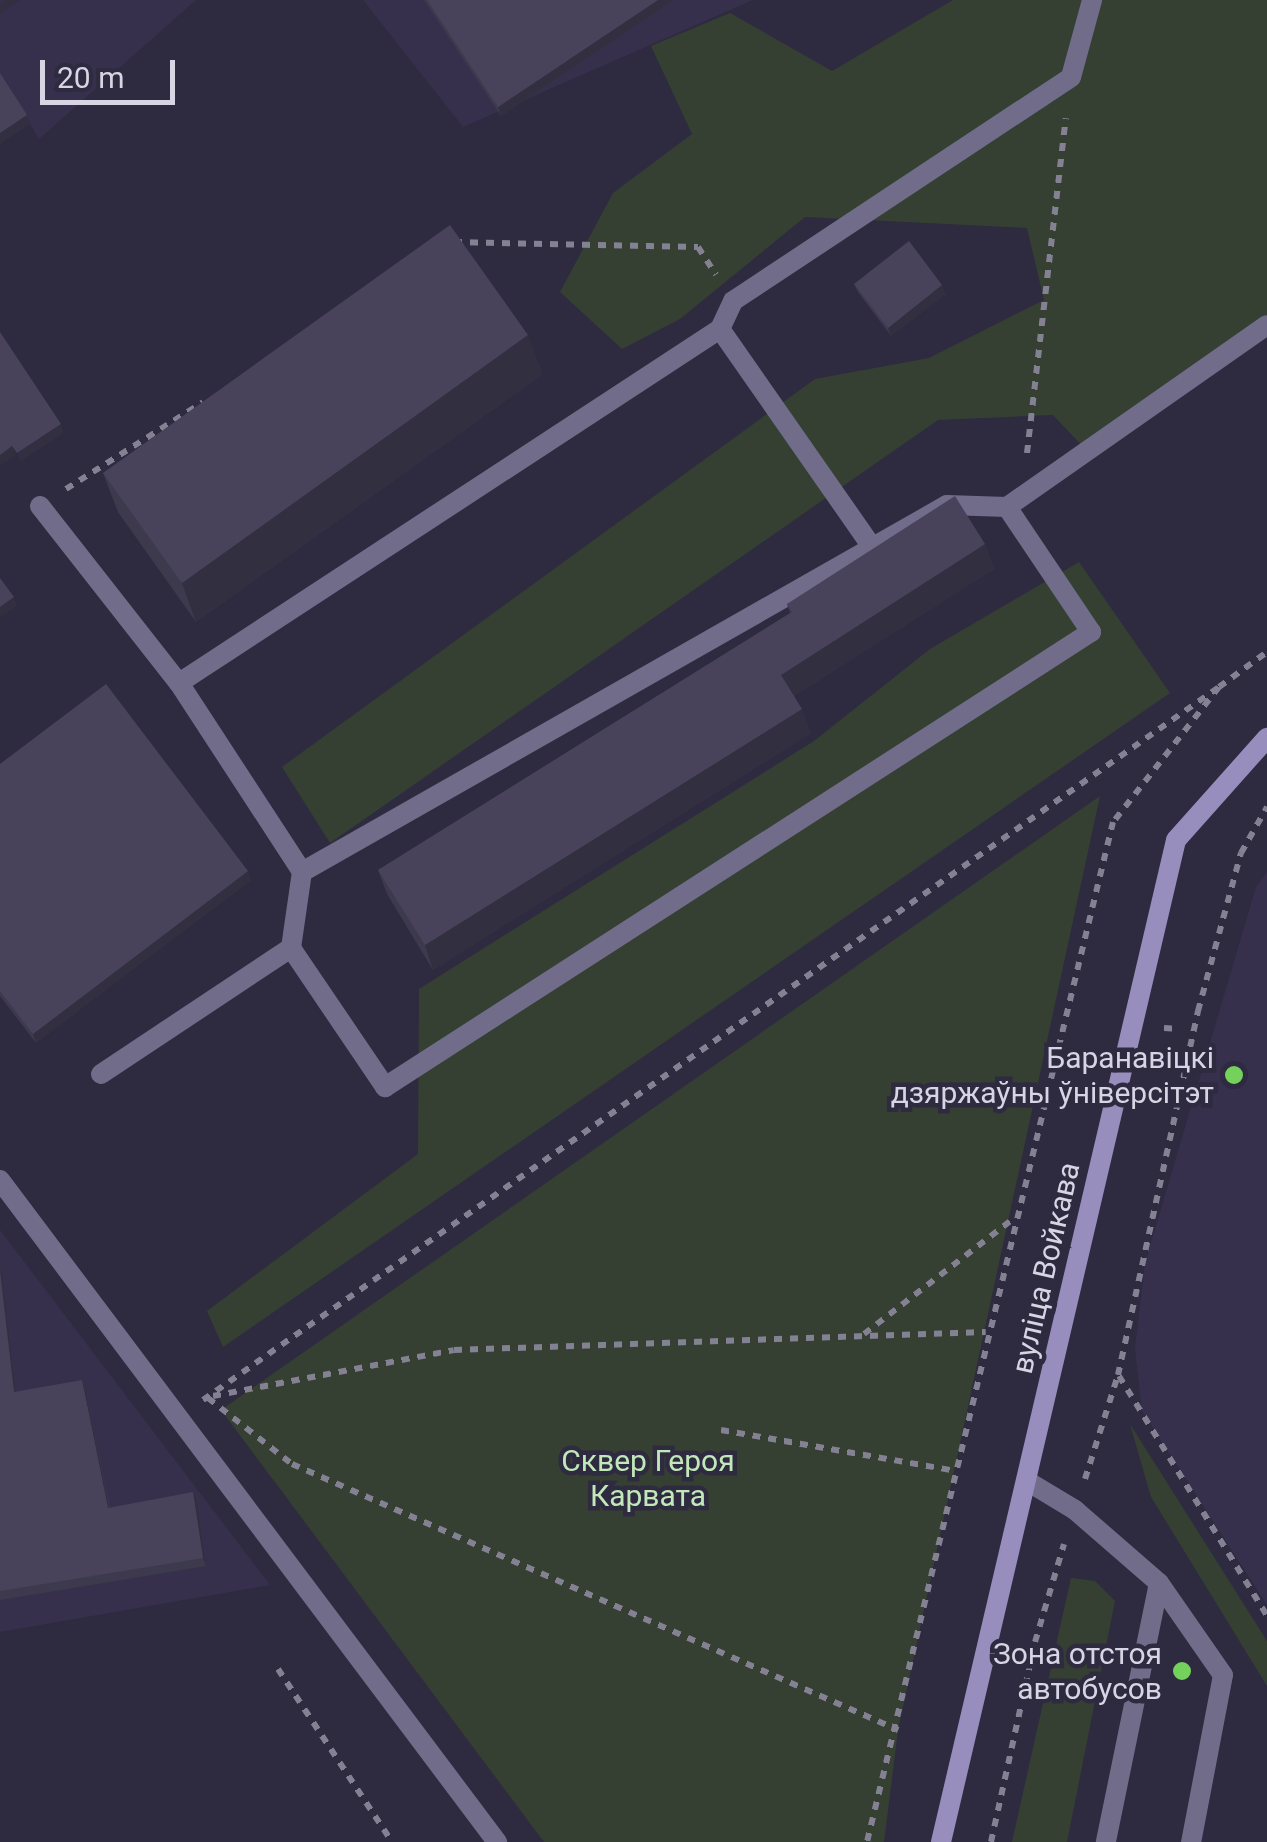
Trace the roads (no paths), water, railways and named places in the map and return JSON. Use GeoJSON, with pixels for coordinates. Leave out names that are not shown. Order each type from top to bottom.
{"type":"FeatureCollection","features":[{"type":"Feature","properties":{"kind":"main road","name":"вуліца Войкава"},"geometry":{"type":"LineString","coordinates":[[942,1842],[1176,840],[1267,738]]}},
{"type":"Feature","properties":{"kind":"lane"},"geometry":{"type":"LineString","coordinates":[[179,683],[720,329],[733,302],[1071,77],[1092,0]]}},
{"type":"Feature","properties":{"kind":"lane"},"geometry":{"type":"LineString","coordinates":[[302,872],[947,505],[1014,502],[1267,325]]}},
{"type":"Feature","properties":{"kind":"lane"},"geometry":{"type":"LineString","coordinates":[[720,329],[872,547]]}},
{"type":"Feature","properties":{"kind":"lane"},"geometry":{"type":"LineString","coordinates":[[40,506],[179,683],[302,872],[291,948],[385,1087],[1091,632],[1014,502]]}},
{"type":"Feature","properties":{"kind":"lane"},"geometry":{"type":"LineString","coordinates":[[101,1074],[291,948]]}},
{"type":"Feature","properties":{"kind":"lane"},"geometry":{"type":"LineString","coordinates":[[0,1180],[497,1842]]}},
{"type":"Feature","properties":{"kind":"lane"},"geometry":{"type":"LineString","coordinates":[[1026,1481],[1075,1510],[1158,1583],[1223,1676],[1191,1842]]}},
{"type":"Feature","properties":{"kind":"lane"},"geometry":{"type":"LineString","coordinates":[[1106,1842],[1158,1583]]}},
{"type":"Feature","properties":{"kind":"place","name":"Баранавіцкі дзяржаўны ўніверсітэт"},"geometry":{"type":"Point","coordinates":[1234,1075]}},
{"type":"Feature","properties":{"kind":"place","name":"Зона отстоя автобусов"},"geometry":{"type":"Point","coordinates":[1182,1671]}},
{"type":"Feature","properties":{"kind":"park label","name":"Сквер Героя Карвата"},"geometry":{"type":"Point","coordinates":[648,1478]}}]}
